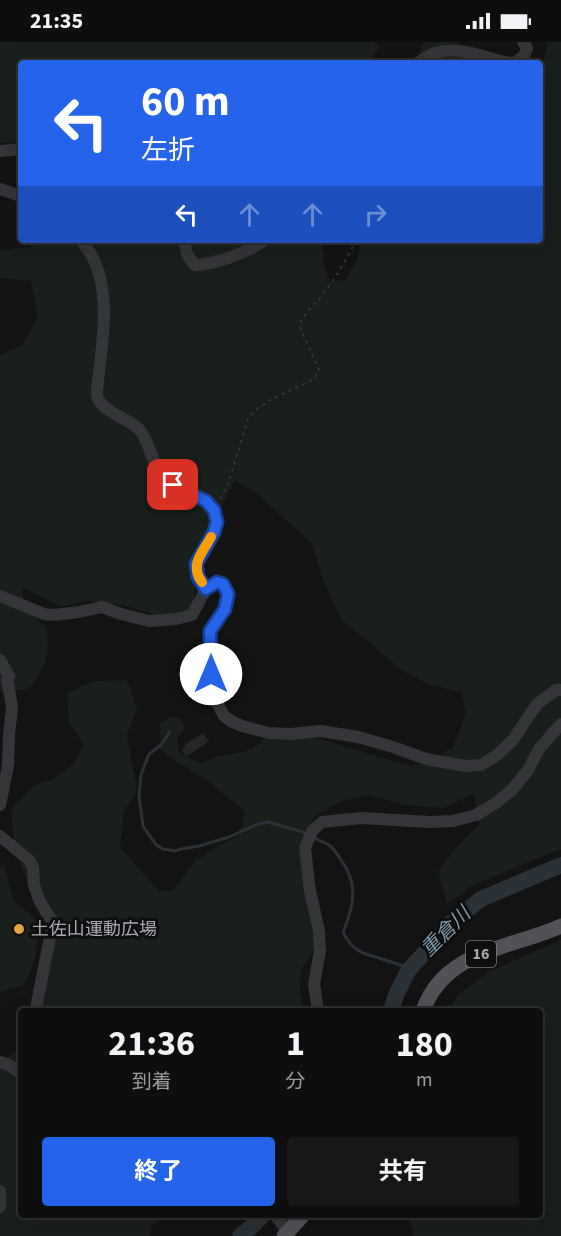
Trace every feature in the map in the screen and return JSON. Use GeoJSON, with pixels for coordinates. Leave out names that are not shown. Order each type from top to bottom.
{"type":"FeatureCollection","features":[{"type":"Feature","properties":{"kind":"main road","name":"16"},"geometry":{"type":"LineString","coordinates":[[424,1008],[437,983],[462,962],[561,926]]}},
{"type":"Feature","properties":{"kind":"main road"},"geometry":{"type":"LineString","coordinates":[[285,1234],[300,1218]]}},
{"type":"Feature","properties":{"kind":"street"},"geometry":{"type":"LineString","coordinates":[[517,60],[524,56],[527,48],[523,42]]}},
{"type":"Feature","properties":{"kind":"street"},"geometry":{"type":"LineString","coordinates":[[422,60],[433,53],[455,51],[501,60]]}},
{"type":"Feature","properties":{"kind":"street"},"geometry":{"type":"LineString","coordinates":[[0,151],[18,148]]}},
{"type":"Feature","properties":{"kind":"street"},"geometry":{"type":"LineString","coordinates":[[0,189],[18,195]]}},
{"type":"Feature","properties":{"kind":"street"},"geometry":{"type":"LineString","coordinates":[[83,243],[93,258],[100,278],[103,298],[98,399],[109,410],[138,428],[148,443],[155,466],[164,479],[206,501],[214,510],[217,522],[214,532],[196,564],[198,577],[206,589]]}},
{"type":"Feature","properties":{"kind":"street"},"geometry":{"type":"LineString","coordinates":[[185,243],[187,254],[194,265],[206,265],[261,243]]}},
{"type":"Feature","properties":{"kind":"street"},"geometry":{"type":"LineString","coordinates":[[0,596],[44,614],[79,612],[102,607],[149,621],[176,620],[192,615],[206,589],[217,582],[223,584],[228,594],[225,609],[210,631],[212,686],[224,716],[242,726],[269,733],[291,734],[321,731],[358,737],[426,759],[465,766],[481,765],[497,755],[512,741],[537,704],[556,690],[561,690]]}},
{"type":"Feature","properties":{"kind":"street"},"geometry":{"type":"LineString","coordinates":[[0,660],[9,676],[4,685],[12,707],[8,766],[0,805]]}},
{"type":"Feature","properties":{"kind":"street"},"geometry":{"type":"LineString","coordinates":[[318,1008],[314,984],[320,951],[319,931],[310,891],[305,848],[312,831],[322,822],[361,818],[453,821],[476,814],[496,803],[512,790],[528,770],[539,749],[561,724]]}},
{"type":"Feature","properties":{"kind":"street"},"geometry":{"type":"LineString","coordinates":[[0,836],[29,860],[33,867],[34,885],[40,902],[53,922],[37,1008]]}},
{"type":"Feature","properties":{"kind":"street"},"geometry":{"type":"LineString","coordinates":[[0,1062],[18,1072]]}},
{"type":"Feature","properties":{"kind":"street"},"geometry":{"type":"LineString","coordinates":[[0,1191],[0,1207]]}},
{"type":"Feature","properties":{"kind":"street"},"geometry":{"type":"LineString","coordinates":[[277,1218],[285,1234]]}},
{"type":"Feature","properties":{"kind":"path"},"geometry":{"type":"LineString","coordinates":[[214,510],[228,484],[248,419],[257,409],[272,399],[314,379],[319,370],[299,325],[304,315],[321,297],[345,263],[355,243]]}},
{"type":"Feature","properties":{"kind":"shaded area"},"geometry":{"type":"Polygon","coordinates":[[[0,42],[374,42],[379,46],[370,60],[18,60],[18,142],[0,143],[0,42]]]}},
{"type":"Feature","properties":{"kind":"shaded area"},"geometry":{"type":"Polygon","coordinates":[[[424,42],[460,42],[458,52],[466,60],[420,60],[419,53],[424,42]]]}},
{"type":"Feature","properties":{"kind":"shaded area"},"geometry":{"type":"Polygon","coordinates":[[[547,42],[561,42],[561,849],[475,884],[447,904],[438,871],[457,846],[479,825],[474,793],[445,808],[403,805],[370,795],[339,802],[315,816],[305,836],[320,940],[301,970],[300,994],[302,1008],[34,1008],[48,935],[14,843],[11,810],[33,786],[53,779],[73,765],[84,745],[69,722],[67,693],[94,681],[127,680],[137,709],[127,734],[137,791],[124,811],[120,847],[159,891],[173,891],[195,861],[239,836],[245,811],[209,782],[161,750],[160,723],[172,717],[180,718],[185,728],[177,738],[179,752],[201,764],[216,757],[251,750],[265,738],[287,736],[321,739],[409,766],[428,764],[454,746],[466,713],[462,693],[428,684],[398,668],[342,621],[323,580],[312,543],[256,493],[235,480],[214,522],[192,556],[195,577],[194,610],[173,620],[118,604],[85,601],[61,607],[22,587],[25,608],[46,627],[48,645],[46,659],[30,688],[0,693],[0,355],[22,345],[38,317],[31,281],[0,278],[0,251],[31,247],[32,243],[323,243],[324,266],[329,281],[346,280],[358,258],[360,243],[543,243],[543,64],[547,42]]]}},
{"type":"Feature","properties":{"kind":"shaded area","name":"土佐山運動広場"},"geometry":{"type":"Polygon","coordinates":[[[4,866],[14,901],[36,919],[37,937],[34,961],[24,985],[0,992],[0,867],[4,866]]]}},
{"type":"Feature","properties":{"kind":"shaded area"},"geometry":{"type":"Polygon","coordinates":[[[561,940],[561,1236],[414,1236],[409,1218],[543,1218],[543,1008],[451,1008],[457,996],[488,972],[561,940]]]}},
{"type":"Feature","properties":{"kind":"shaded area"},"geometry":{"type":"Polygon","coordinates":[[[18,1046],[18,1218],[165,1218],[151,1225],[150,1236],[0,1236],[0,1063],[15,1052],[18,1046]]]}},
{"type":"Feature","properties":{"kind":"building"},"geometry":{"type":"Polygon","coordinates":[[[203,733],[209,741],[186,757],[182,749],[186,747],[184,745],[203,733]]]}},
{"type":"Feature","properties":{"kind":"waterway"},"geometry":{"type":"LineString","coordinates":[[170,732],[161,745],[149,754],[141,775],[139,796],[143,826],[156,845],[175,851],[229,837],[268,822],[306,834]]}},
{"type":"Feature","properties":{"kind":"waterway"},"geometry":{"type":"LineString","coordinates":[[312,837],[333,848],[347,869],[353,895],[350,913],[343,932],[349,942],[363,953],[410,968]]}},
{"type":"Feature","properties":{"kind":"waterway","name":"重倉川"},"geometry":{"type":"LineString","coordinates":[[392,1008],[408,971],[451,923],[481,899],[561,865]]}},
{"type":"Feature","properties":{"kind":"waterway","name":"重倉川"},"geometry":{"type":"LineString","coordinates":[[240,1236],[260,1218]]}},
{"type":"Feature","properties":{"kind":"slow traffic"},"geometry":{"type":"LineString","coordinates":[[202,582],[198,577],[196,564],[211,537]]}},
{"type":"Feature","properties":{"kind":"place","name":"土佐山運動広場"},"geometry":{"type":"Point","coordinates":[19,929]}},
{"type":"Feature","properties":{"kind":"route"},"geometry":{"type":"LineString","coordinates":[[173,485],[206,501],[214,510],[217,522],[196,564],[198,577],[206,589],[217,582],[223,584],[228,594],[225,609],[210,631],[211,674]]}}]}
